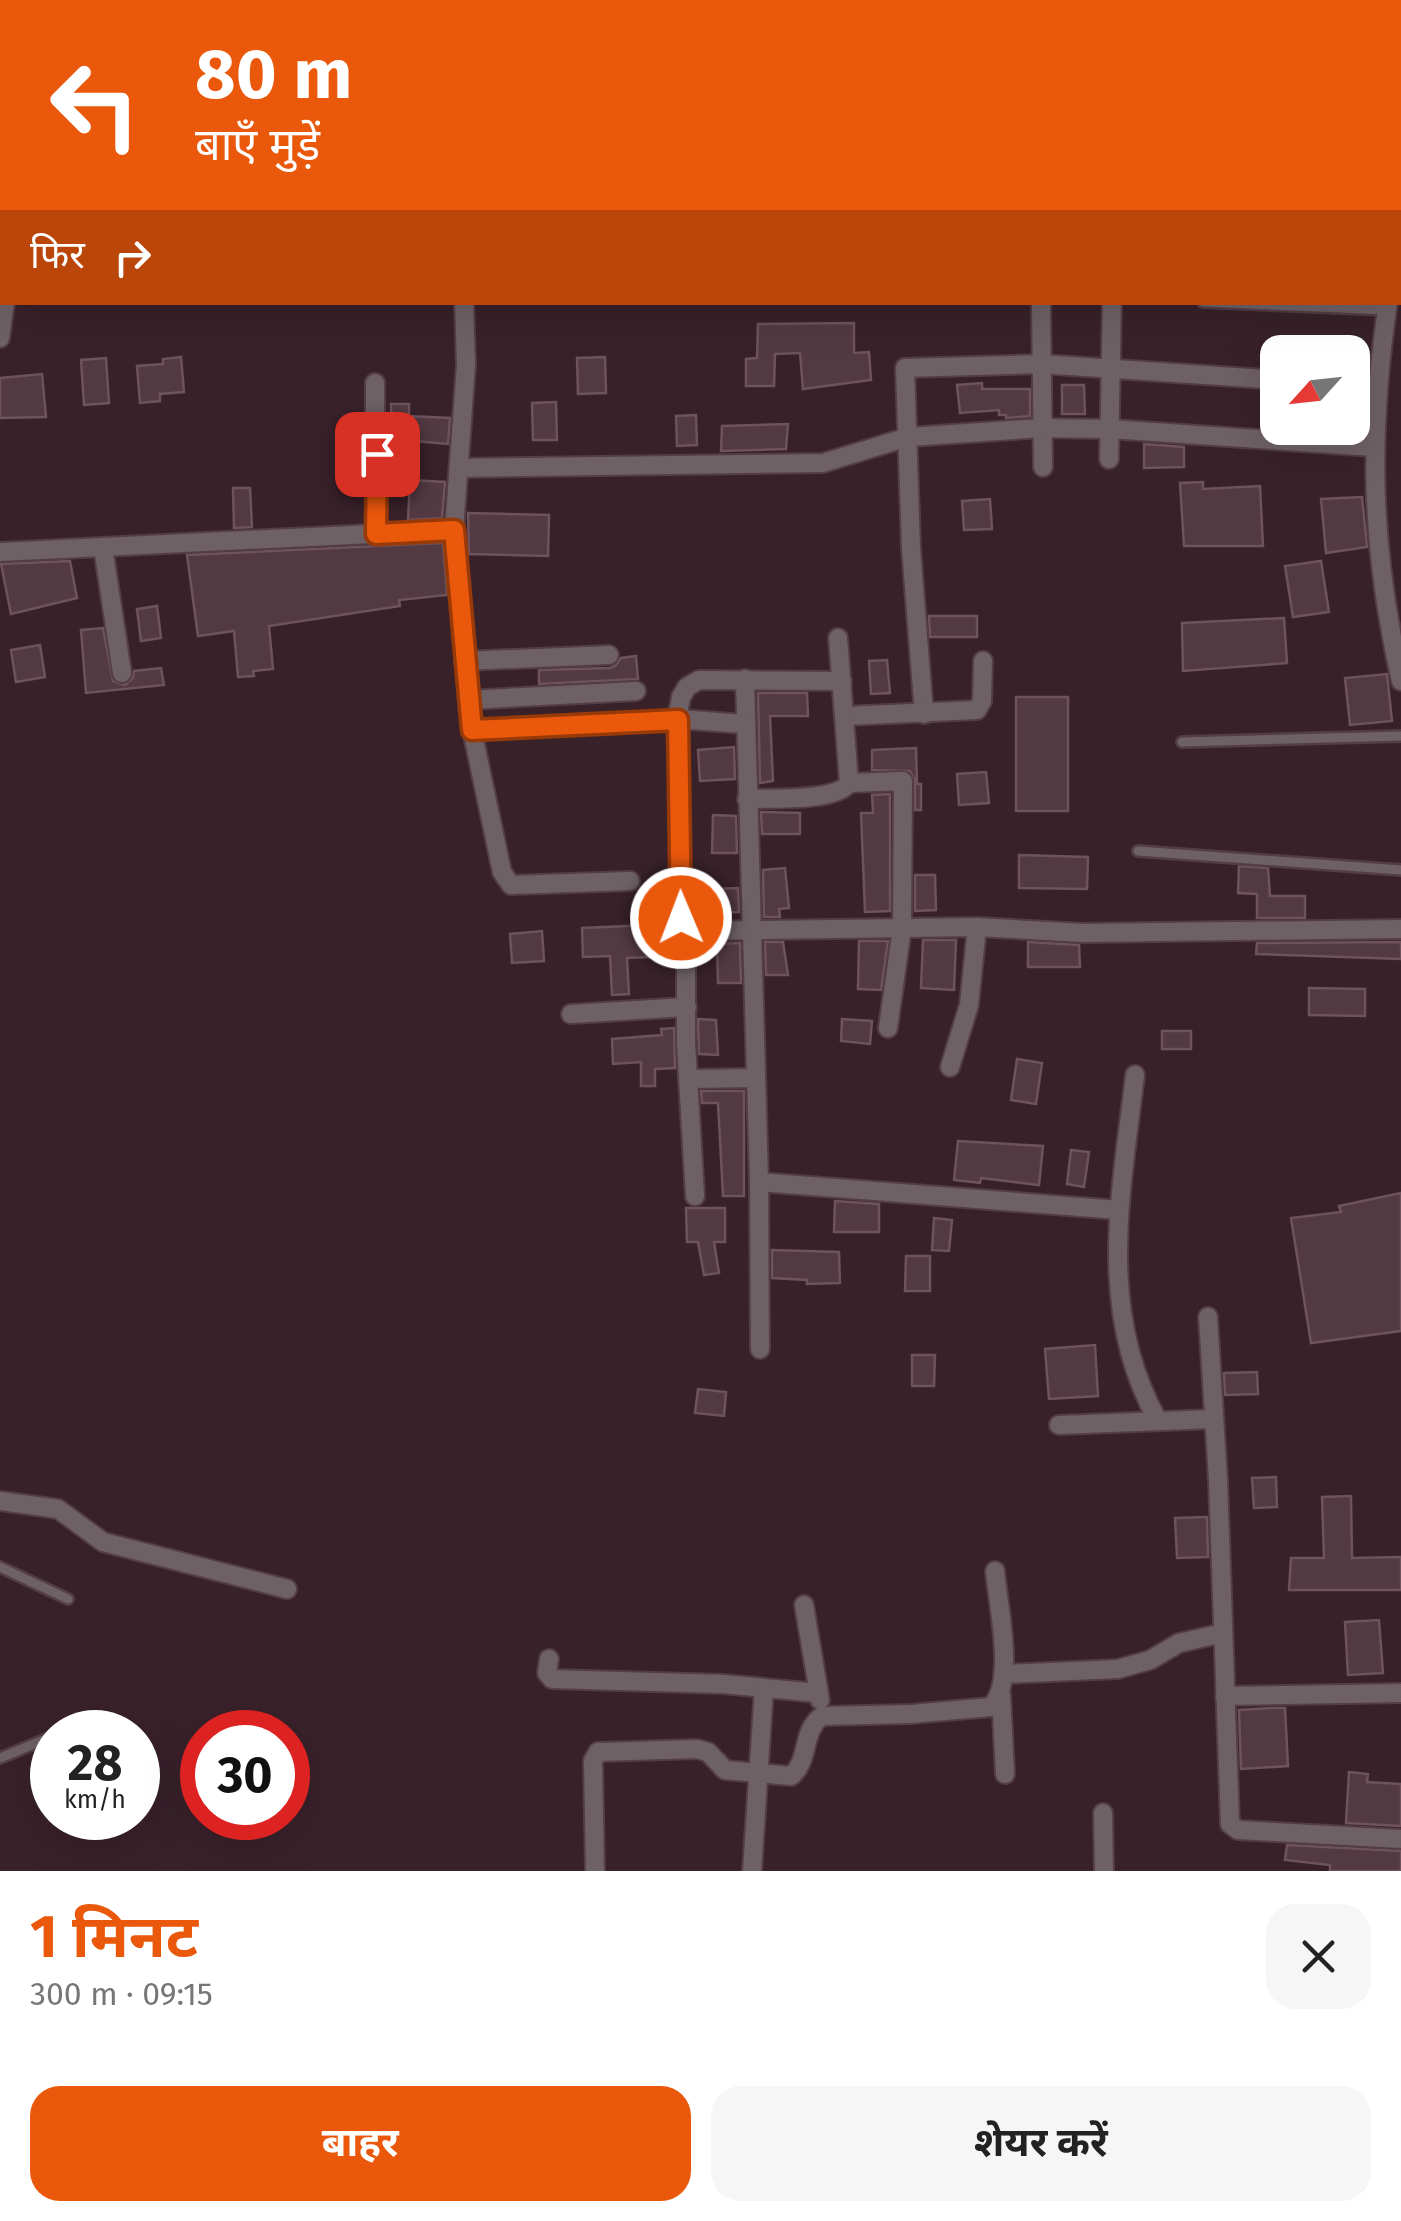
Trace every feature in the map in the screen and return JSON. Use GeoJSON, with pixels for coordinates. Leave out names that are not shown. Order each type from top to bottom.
{"type":"FeatureCollection","features":[{"type":"Feature","properties":{"kind":"street"},"geometry":{"type":"LineString","coordinates":[[464,305],[466,365],[454,530],[472,730],[502,872],[511,885],[630,880]]}},
{"type":"Feature","properties":{"kind":"street"},"geometry":{"type":"LineString","coordinates":[[1042,305],[1043,467]]}},
{"type":"Feature","properties":{"kind":"street"},"geometry":{"type":"LineString","coordinates":[[1110,459],[1112,305]]}},
{"type":"Feature","properties":{"kind":"street"},"geometry":{"type":"LineString","coordinates":[[1387,306],[1374,447],[1375,524],[1383,598],[1401,682]]}},
{"type":"Feature","properties":{"kind":"street"},"geometry":{"type":"LineString","coordinates":[[0,338],[3,312]]}},
{"type":"Feature","properties":{"kind":"street"},"geometry":{"type":"LineString","coordinates":[[924,714],[904,368],[1041,364],[1260,379]]}},
{"type":"Feature","properties":{"kind":"street"},"geometry":{"type":"LineString","coordinates":[[375,383],[376,534]]}},
{"type":"Feature","properties":{"kind":"street"},"geometry":{"type":"LineString","coordinates":[[1370,385],[1378,385]]}},
{"type":"Feature","properties":{"kind":"street"},"geometry":{"type":"LineString","coordinates":[[459,468],[823,464],[908,437],[1042,428],[1374,447]]}},
{"type":"Feature","properties":{"kind":"street"},"geometry":{"type":"LineString","coordinates":[[0,552],[454,530]]}},
{"type":"Feature","properties":{"kind":"street"},"geometry":{"type":"LineString","coordinates":[[103,547],[122,673]]}},
{"type":"Feature","properties":{"kind":"street"},"geometry":{"type":"LineString","coordinates":[[747,799],[830,794],[845,789],[849,783],[838,638]]}},
{"type":"Feature","properties":{"kind":"street"},"geometry":{"type":"LineString","coordinates":[[464,660],[608,655]]}},
{"type":"Feature","properties":{"kind":"street"},"geometry":{"type":"LineString","coordinates":[[845,716],[977,710],[982,701],[983,661]]}},
{"type":"Feature","properties":{"kind":"street"},"geometry":{"type":"LineString","coordinates":[[745,679],[760,1182],[760,1349]]}},
{"type":"Feature","properties":{"kind":"street"},"geometry":{"type":"LineString","coordinates":[[695,1196],[688,1079],[686,932],[681,918],[681,697],[699,680],[842,681]]}},
{"type":"Feature","properties":{"kind":"street"},"geometry":{"type":"LineString","coordinates":[[468,700],[636,691]]}},
{"type":"Feature","properties":{"kind":"street"},"geometry":{"type":"LineString","coordinates":[[472,730],[678,720],[744,724]]}},
{"type":"Feature","properties":{"kind":"street"},"geometry":{"type":"LineString","coordinates":[[849,783],[904,781],[902,928],[888,1028]]}},
{"type":"Feature","properties":{"kind":"street"},"geometry":{"type":"LineString","coordinates":[[686,932],[977,927],[1083,933],[1401,929]]}},
{"type":"Feature","properties":{"kind":"street"},"geometry":{"type":"LineString","coordinates":[[950,1068],[968,1006],[977,927]]}},
{"type":"Feature","properties":{"kind":"street"},"geometry":{"type":"LineString","coordinates":[[571,1014],[687,1007]]}},
{"type":"Feature","properties":{"kind":"street"},"geometry":{"type":"LineString","coordinates":[[1136,1075],[1119,1210],[1120,1321],[1141,1391],[1158,1421]]}},
{"type":"Feature","properties":{"kind":"street"},"geometry":{"type":"LineString","coordinates":[[688,1079],[756,1078]]}},
{"type":"Feature","properties":{"kind":"street"},"geometry":{"type":"LineString","coordinates":[[760,1182],[1119,1210]]}},
{"type":"Feature","properties":{"kind":"street"},"geometry":{"type":"LineString","coordinates":[[1208,1317],[1228,1818],[1233,1828],[1401,1839]]}},
{"type":"Feature","properties":{"kind":"street"},"geometry":{"type":"LineString","coordinates":[[1059,1425],[1214,1419]]}},
{"type":"Feature","properties":{"kind":"street"},"geometry":{"type":"LineString","coordinates":[[0,1481],[2,1501],[58,1509],[102,1542],[287,1589]]}},
{"type":"Feature","properties":{"kind":"street"},"geometry":{"type":"LineString","coordinates":[[995,1572],[1004,1674],[1000,1694],[1006,1774]]}},
{"type":"Feature","properties":{"kind":"street"},"geometry":{"type":"LineString","coordinates":[[804,1604],[822,1716]]}},
{"type":"Feature","properties":{"kind":"street"},"geometry":{"type":"LineString","coordinates":[[1004,1674],[1118,1669],[1150,1660],[1178,1643],[1223,1634]]}},
{"type":"Feature","properties":{"kind":"street"},"geometry":{"type":"LineString","coordinates":[[548,1658],[547,1673],[552,1680],[818,1693]]}},
{"type":"Feature","properties":{"kind":"street"},"geometry":{"type":"LineString","coordinates":[[752,1871],[764,1688]]}},
{"type":"Feature","properties":{"kind":"street"},"geometry":{"type":"LineString","coordinates":[[1225,1696],[1401,1693]]}},
{"type":"Feature","properties":{"kind":"street"},"geometry":{"type":"LineString","coordinates":[[595,1871],[593,1761],[598,1752],[697,1749],[708,1752],[724,1770],[759,1775],[796,1773],[813,1722],[822,1716],[982,1709],[991,1707],[1000,1694]]}},
{"type":"Feature","properties":{"kind":"street"},"geometry":{"type":"LineString","coordinates":[[1103,1813],[1104,1871]]}},
{"type":"Feature","properties":{"kind":"lane"},"geometry":{"type":"LineString","coordinates":[[1341,305],[1387,306]]}},
{"type":"Feature","properties":{"kind":"lane"},"geometry":{"type":"LineString","coordinates":[[1182,742],[1401,736]]}},
{"type":"Feature","properties":{"kind":"lane"},"geometry":{"type":"LineString","coordinates":[[1138,850],[1401,870]]}},
{"type":"Feature","properties":{"kind":"lane"},"geometry":{"type":"LineString","coordinates":[[0,1567],[68,1598]]}},
{"type":"Feature","properties":{"kind":"lane"},"geometry":{"type":"LineString","coordinates":[[0,1758],[30,1745]]}},
{"type":"Feature","properties":{"kind":"building"},"geometry":{"type":"Polygon","coordinates":[[[854,323],[854,353],[869,352],[871,380],[803,389],[800,353],[775,354],[774,386],[746,386],[746,359],[757,358],[758,324],[854,323]]]}},
{"type":"Feature","properties":{"kind":"building"},"geometry":{"type":"Polygon","coordinates":[[[181,357],[184,392],[160,394],[160,401],[140,403],[137,366],[163,364],[163,359],[181,357]]]}},
{"type":"Feature","properties":{"kind":"building"},"geometry":{"type":"Polygon","coordinates":[[[605,357],[606,393],[578,394],[577,358],[605,357]]]}},
{"type":"Feature","properties":{"kind":"building"},"geometry":{"type":"Polygon","coordinates":[[[106,358],[109,403],[84,405],[81,360],[106,358]]]}},
{"type":"Feature","properties":{"kind":"building"},"geometry":{"type":"Polygon","coordinates":[[[42,374],[46,417],[0,418],[0,378],[42,374]]]}},
{"type":"Feature","properties":{"kind":"building"},"geometry":{"type":"Polygon","coordinates":[[[982,383],[982,389],[1030,389],[1030,416],[1006,418],[999,415],[999,410],[960,413],[957,385],[982,383]]]}},
{"type":"Feature","properties":{"kind":"building"},"geometry":{"type":"Polygon","coordinates":[[[1062,385],[1084,385],[1085,414],[1062,414],[1062,385]]]}},
{"type":"Feature","properties":{"kind":"building"},"geometry":{"type":"Polygon","coordinates":[[[556,402],[557,440],[533,440],[532,403],[556,402]]]}},
{"type":"Feature","properties":{"kind":"building"},"geometry":{"type":"Polygon","coordinates":[[[391,404],[409,404],[409,416],[450,418],[448,444],[392,439],[391,404]]]}},
{"type":"Feature","properties":{"kind":"building"},"geometry":{"type":"Polygon","coordinates":[[[696,415],[697,445],[677,446],[676,416],[696,415]]]}},
{"type":"Feature","properties":{"kind":"building"},"geometry":{"type":"Polygon","coordinates":[[[788,424],[786,449],[721,451],[722,426],[788,424]]]}},
{"type":"Feature","properties":{"kind":"building"},"geometry":{"type":"Polygon","coordinates":[[[1144,444],[1184,447],[1184,467],[1144,468],[1144,444]]]}},
{"type":"Feature","properties":{"kind":"building"},"geometry":{"type":"Polygon","coordinates":[[[410,480],[445,482],[442,518],[408,520],[410,480]]]}},
{"type":"Feature","properties":{"kind":"building"},"geometry":{"type":"Polygon","coordinates":[[[1203,482],[1203,489],[1260,486],[1263,546],[1184,546],[1180,483],[1203,482]]]}},
{"type":"Feature","properties":{"kind":"building"},"geometry":{"type":"Polygon","coordinates":[[[233,488],[250,488],[252,527],[234,528],[233,488]]]}},
{"type":"Feature","properties":{"kind":"building"},"geometry":{"type":"Polygon","coordinates":[[[1362,497],[1367,547],[1326,553],[1321,499],[1362,497]]]}},
{"type":"Feature","properties":{"kind":"building"},"geometry":{"type":"Polygon","coordinates":[[[990,499],[992,529],[964,530],[962,501],[990,499]]]}},
{"type":"Feature","properties":{"kind":"building"},"geometry":{"type":"Polygon","coordinates":[[[468,513],[549,515],[548,556],[469,554],[468,513]]]}},
{"type":"Feature","properties":{"kind":"building"},"geometry":{"type":"Polygon","coordinates":[[[443,543],[447,595],[399,600],[400,606],[269,626],[273,669],[238,677],[234,631],[198,636],[187,555],[443,543]]]}},
{"type":"Feature","properties":{"kind":"building"},"geometry":{"type":"Polygon","coordinates":[[[70,561],[77,598],[11,614],[1,564],[70,561]]]}},
{"type":"Feature","properties":{"kind":"building"},"geometry":{"type":"Polygon","coordinates":[[[1321,561],[1329,612],[1293,617],[1285,566],[1321,561]]]}},
{"type":"Feature","properties":{"kind":"building"},"geometry":{"type":"Polygon","coordinates":[[[157,606],[161,638],[141,641],[137,609],[157,606]]]}},
{"type":"Feature","properties":{"kind":"building"},"geometry":{"type":"Polygon","coordinates":[[[929,616],[977,616],[977,637],[930,637],[929,616]]]}},
{"type":"Feature","properties":{"kind":"building"},"geometry":{"type":"Polygon","coordinates":[[[1284,618],[1287,663],[1183,671],[1182,623],[1284,618]]]}},
{"type":"Feature","properties":{"kind":"building"},"geometry":{"type":"Polygon","coordinates":[[[103,628],[113,681],[125,685],[134,671],[161,668],[164,685],[86,693],[81,630],[103,628]]]}},
{"type":"Feature","properties":{"kind":"building"},"geometry":{"type":"Polygon","coordinates":[[[40,645],[45,677],[16,682],[11,650],[40,645]]]}},
{"type":"Feature","properties":{"kind":"building"},"geometry":{"type":"Polygon","coordinates":[[[636,656],[638,679],[539,684],[539,670],[610,668],[621,658],[636,656]]]}},
{"type":"Feature","properties":{"kind":"building"},"geometry":{"type":"Polygon","coordinates":[[[887,660],[890,693],[871,694],[869,661],[887,660]]]}},
{"type":"Feature","properties":{"kind":"building"},"geometry":{"type":"Polygon","coordinates":[[[1387,674],[1392,721],[1350,725],[1345,678],[1387,674]]]}},
{"type":"Feature","properties":{"kind":"building"},"geometry":{"type":"Polygon","coordinates":[[[758,693],[807,693],[808,716],[770,716],[773,781],[760,783],[758,693]]]}},
{"type":"Feature","properties":{"kind":"building"},"geometry":{"type":"Polygon","coordinates":[[[1016,697],[1068,697],[1068,811],[1016,811],[1016,697]]]}},
{"type":"Feature","properties":{"kind":"building"},"geometry":{"type":"Polygon","coordinates":[[[734,747],[735,779],[700,781],[698,750],[734,747]]]}},
{"type":"Feature","properties":{"kind":"building"},"geometry":{"type":"Polygon","coordinates":[[[916,748],[921,810],[915,810],[915,780],[910,771],[872,770],[872,750],[916,748]]]}},
{"type":"Feature","properties":{"kind":"building"},"geometry":{"type":"Polygon","coordinates":[[[986,772],[989,803],[959,805],[957,774],[986,772]]]}},
{"type":"Feature","properties":{"kind":"building"},"geometry":{"type":"Polygon","coordinates":[[[890,794],[890,911],[865,912],[861,813],[873,813],[872,795],[890,794]]]}},
{"type":"Feature","properties":{"kind":"building"},"geometry":{"type":"Polygon","coordinates":[[[761,812],[800,813],[800,834],[762,834],[761,812]]]}},
{"type":"Feature","properties":{"kind":"building"},"geometry":{"type":"Polygon","coordinates":[[[713,815],[736,816],[737,853],[712,853],[713,815]]]}},
{"type":"Feature","properties":{"kind":"building"},"geometry":{"type":"Polygon","coordinates":[[[1019,855],[1088,857],[1087,889],[1019,888],[1019,855]]]}},
{"type":"Feature","properties":{"kind":"building"},"geometry":{"type":"Polygon","coordinates":[[[1239,866],[1268,868],[1270,896],[1305,896],[1305,918],[1257,918],[1257,894],[1238,893],[1239,866]]]}},
{"type":"Feature","properties":{"kind":"building"},"geometry":{"type":"Polygon","coordinates":[[[785,868],[789,908],[779,909],[780,917],[764,917],[763,870],[785,868]]]}},
{"type":"Feature","properties":{"kind":"building"},"geometry":{"type":"Polygon","coordinates":[[[915,875],[935,875],[936,910],[915,911],[915,875]]]}},
{"type":"Feature","properties":{"kind":"building"},"geometry":{"type":"Polygon","coordinates":[[[738,888],[739,912],[716,913],[714,889],[738,888]]]}},
{"type":"Feature","properties":{"kind":"building"},"geometry":{"type":"Polygon","coordinates":[[[668,897],[674,956],[627,958],[629,994],[612,995],[610,956],[583,957],[582,928],[649,925],[648,898],[668,897]]]}},
{"type":"Feature","properties":{"kind":"building"},"geometry":{"type":"Polygon","coordinates":[[[542,931],[544,961],[512,963],[510,934],[542,931]]]}},
{"type":"Feature","properties":{"kind":"building"},"geometry":{"type":"Polygon","coordinates":[[[923,940],[956,940],[954,990],[921,988],[923,940]]]}},
{"type":"Feature","properties":{"kind":"building"},"geometry":{"type":"Polygon","coordinates":[[[859,941],[888,941],[881,990],[858,989],[859,941]]]}},
{"type":"Feature","properties":{"kind":"building"},"geometry":{"type":"Polygon","coordinates":[[[765,942],[783,942],[788,975],[766,975],[765,942]]]}},
{"type":"Feature","properties":{"kind":"building"},"geometry":{"type":"Polygon","coordinates":[[[1028,942],[1079,945],[1080,967],[1028,967],[1028,942]]]}},
{"type":"Feature","properties":{"kind":"building"},"geometry":{"type":"Polygon","coordinates":[[[1401,942],[1401,959],[1256,954],[1257,943],[1401,942]]]}},
{"type":"Feature","properties":{"kind":"building"},"geometry":{"type":"Polygon","coordinates":[[[740,943],[741,983],[718,983],[717,944],[740,943]]]}},
{"type":"Feature","properties":{"kind":"building"},"geometry":{"type":"Polygon","coordinates":[[[1309,988],[1365,989],[1365,1016],[1309,1015],[1309,988]]]}},
{"type":"Feature","properties":{"kind":"building"},"geometry":{"type":"Polygon","coordinates":[[[698,1019],[716,1020],[718,1055],[699,1054],[698,1019]]]}},
{"type":"Feature","properties":{"kind":"building"},"geometry":{"type":"Polygon","coordinates":[[[842,1019],[872,1021],[870,1044],[841,1041],[842,1019]]]}},
{"type":"Feature","properties":{"kind":"building"},"geometry":{"type":"Polygon","coordinates":[[[674,1028],[675,1068],[655,1069],[655,1086],[641,1086],[641,1062],[613,1064],[612,1039],[662,1035],[661,1029],[674,1028]]]}},
{"type":"Feature","properties":{"kind":"building"},"geometry":{"type":"Polygon","coordinates":[[[1162,1031],[1191,1031],[1191,1049],[1162,1049],[1162,1031]]]}},
{"type":"Feature","properties":{"kind":"building"},"geometry":{"type":"Polygon","coordinates":[[[1017,1059],[1042,1063],[1036,1104],[1011,1100],[1017,1059]]]}},
{"type":"Feature","properties":{"kind":"building"},"geometry":{"type":"Polygon","coordinates":[[[701,1091],[744,1091],[744,1196],[723,1196],[718,1103],[702,1103],[701,1091]]]}},
{"type":"Feature","properties":{"kind":"building"},"geometry":{"type":"Polygon","coordinates":[[[958,1141],[1043,1146],[1039,1185],[981,1178],[980,1183],[954,1180],[958,1141]]]}},
{"type":"Feature","properties":{"kind":"building"},"geometry":{"type":"Polygon","coordinates":[[[1071,1150],[1089,1152],[1084,1187],[1067,1184],[1071,1150]]]}},
{"type":"Feature","properties":{"kind":"building"},"geometry":{"type":"Polygon","coordinates":[[[1401,1193],[1401,1331],[1311,1343],[1291,1218],[1341,1212],[1339,1206],[1401,1193]]]}},
{"type":"Feature","properties":{"kind":"building"},"geometry":{"type":"Polygon","coordinates":[[[835,1201],[879,1204],[879,1232],[834,1232],[835,1201]]]}},
{"type":"Feature","properties":{"kind":"building"},"geometry":{"type":"Polygon","coordinates":[[[686,1208],[725,1208],[725,1242],[714,1242],[719,1273],[704,1275],[698,1242],[687,1242],[686,1208]]]}},
{"type":"Feature","properties":{"kind":"building"},"geometry":{"type":"Polygon","coordinates":[[[934,1218],[952,1220],[949,1251],[932,1250],[934,1218]]]}},
{"type":"Feature","properties":{"kind":"building"},"geometry":{"type":"Polygon","coordinates":[[[772,1250],[839,1252],[840,1283],[807,1284],[807,1280],[772,1278],[772,1250]]]}},
{"type":"Feature","properties":{"kind":"building"},"geometry":{"type":"Polygon","coordinates":[[[906,1256],[930,1256],[930,1291],[905,1291],[906,1256]]]}},
{"type":"Feature","properties":{"kind":"building"},"geometry":{"type":"Polygon","coordinates":[[[1095,1345],[1098,1396],[1049,1399],[1045,1349],[1095,1345]]]}},
{"type":"Feature","properties":{"kind":"building"},"geometry":{"type":"Polygon","coordinates":[[[912,1355],[935,1355],[934,1386],[912,1386],[912,1355]]]}},
{"type":"Feature","properties":{"kind":"building"},"geometry":{"type":"Polygon","coordinates":[[[1257,1372],[1258,1394],[1225,1395],[1224,1373],[1257,1372]]]}},
{"type":"Feature","properties":{"kind":"building"},"geometry":{"type":"Polygon","coordinates":[[[698,1389],[726,1392],[724,1416],[695,1413],[698,1389]]]}},
{"type":"Feature","properties":{"kind":"building"},"geometry":{"type":"Polygon","coordinates":[[[1276,1477],[1277,1507],[1254,1508],[1252,1478],[1276,1477]]]}},
{"type":"Feature","properties":{"kind":"building"},"geometry":{"type":"Polygon","coordinates":[[[1351,1496],[1352,1558],[1401,1557],[1401,1590],[1289,1590],[1291,1558],[1324,1558],[1322,1497],[1351,1496]]]}},
{"type":"Feature","properties":{"kind":"building"},"geometry":{"type":"Polygon","coordinates":[[[1207,1517],[1208,1557],[1177,1558],[1175,1518],[1207,1517]]]}},
{"type":"Feature","properties":{"kind":"building"},"geometry":{"type":"Polygon","coordinates":[[[1379,1620],[1383,1673],[1348,1675],[1345,1622],[1379,1620]]]}},
{"type":"Feature","properties":{"kind":"building"},"geometry":{"type":"Polygon","coordinates":[[[1285,1708],[1288,1766],[1241,1769],[1239,1710],[1285,1708]]]}},
{"type":"Feature","properties":{"kind":"building"},"geometry":{"type":"Polygon","coordinates":[[[1349,1772],[1368,1774],[1367,1782],[1401,1784],[1401,1826],[1346,1823],[1349,1772]]]}},
{"type":"Feature","properties":{"kind":"building"},"geometry":{"type":"Polygon","coordinates":[[[1287,1845],[1401,1851],[1401,1871],[1330,1871],[1330,1865],[1285,1860],[1287,1845]]]}},
{"type":"Feature","properties":{"kind":"route"},"geometry":{"type":"LineString","coordinates":[[377,454],[376,534],[454,530],[472,730],[678,720],[681,918]]}}]}
